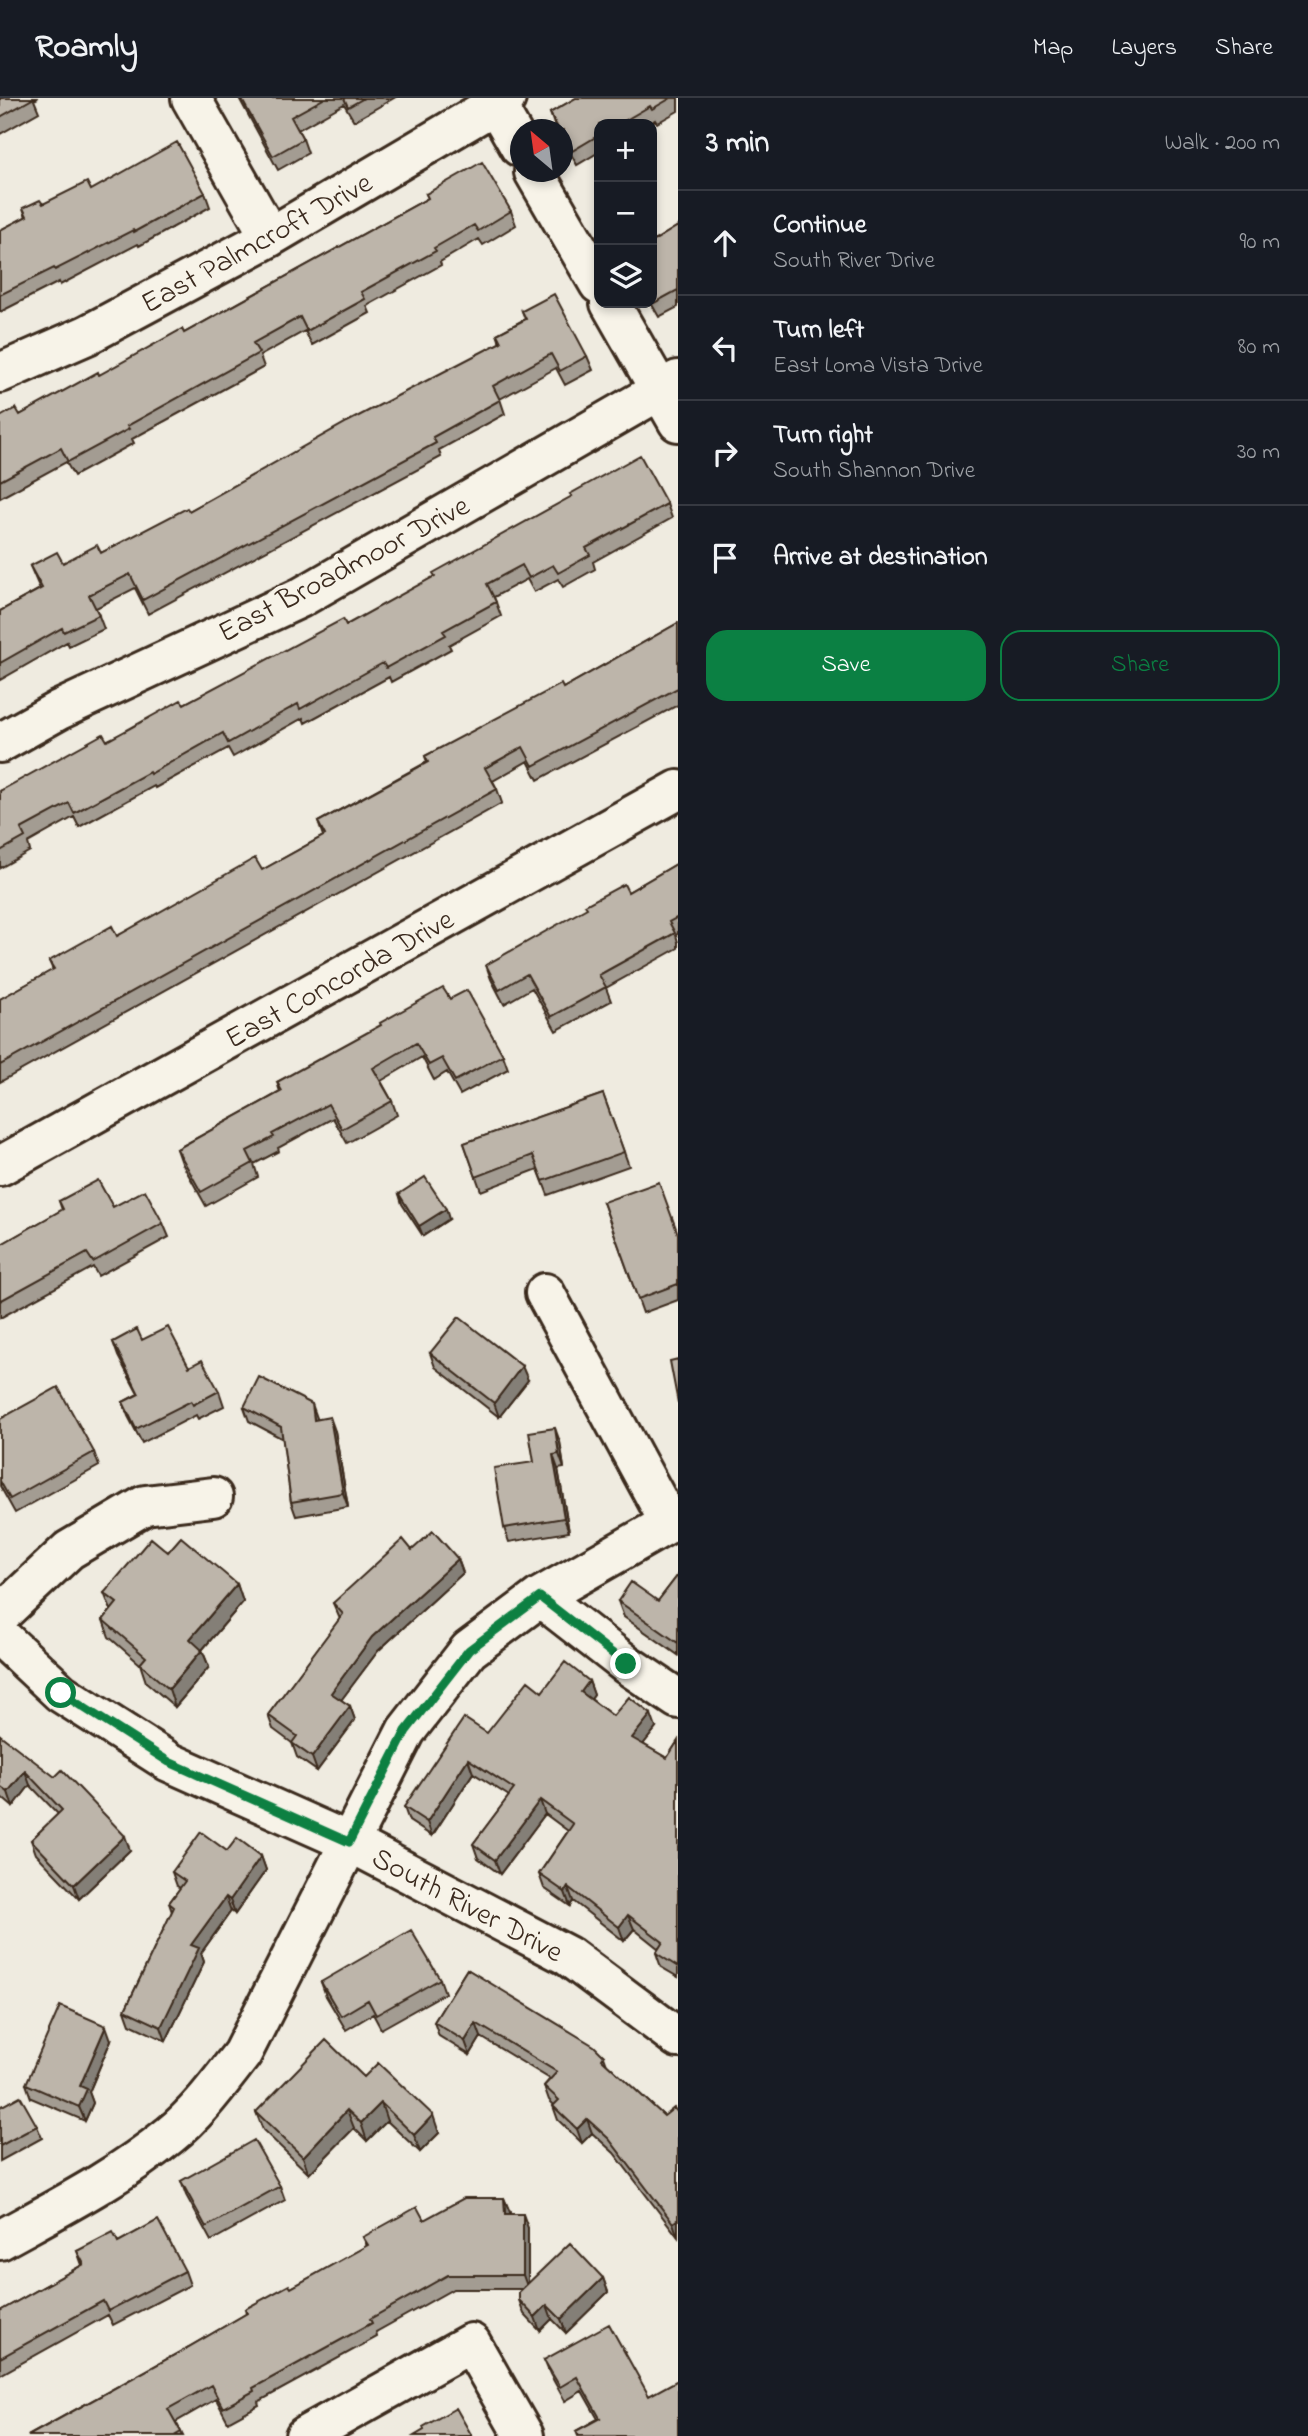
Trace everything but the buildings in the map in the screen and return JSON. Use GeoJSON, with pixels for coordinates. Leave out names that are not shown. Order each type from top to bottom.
{"type":"FeatureCollection","features":[{"type":"Feature","properties":{"kind":"street"},"geometry":{"type":"LineString","coordinates":[[191,98],[270,237]]}},
{"type":"Feature","properties":{"kind":"street"},"geometry":{"type":"LineString","coordinates":[[501,101],[510,123]]}},
{"type":"Feature","properties":{"kind":"street","name":"East Palmcroft Drive"},"geometry":{"type":"LineString","coordinates":[[0,373],[88,335],[270,237],[501,101]]}},
{"type":"Feature","properties":{"kind":"street"},"geometry":{"type":"LineString","coordinates":[[540,182],[594,275]]}},
{"type":"Feature","properties":{"kind":"street"},"geometry":{"type":"LineString","coordinates":[[613,308],[672,397]]}},
{"type":"Feature","properties":{"kind":"street","name":"East Broadmoor Drive"},"geometry":{"type":"LineString","coordinates":[[0,743],[59,710],[300,598],[672,397]]}},
{"type":"Feature","properties":{"kind":"street","name":"East Concorda Drive"},"geometry":{"type":"LineString","coordinates":[[0,1166],[678,790]]}},
{"type":"Feature","properties":{"kind":"street"},"geometry":{"type":"LineString","coordinates":[[0,2240],[116,2173],[171,2134],[209,2095],[242,2054],[406,1731],[469,1650],[540,1597],[674,1520],[545,1293]]}},
{"type":"Feature","properties":{"kind":"street"},"geometry":{"type":"LineString","coordinates":[[0,1615],[69,1550],[145,1505],[214,1497]]}},
{"type":"Feature","properties":{"kind":"street"},"geometry":{"type":"LineString","coordinates":[[540,1597],[626,1664],[678,1699]]}},
{"type":"Feature","properties":{"kind":"street","name":"South River Drive"},"geometry":{"type":"LineString","coordinates":[[0,1636],[61,1693],[169,1762],[349,1842],[568,1956],[678,2038]]}},
{"type":"Feature","properties":{"kind":"street"},"geometry":{"type":"LineString","coordinates":[[305,2436],[471,2343],[524,2436]]}},
{"type":"Feature","properties":{"kind":"route"},"geometry":{"type":"LineString","coordinates":[[61,1693],[169,1762],[349,1842],[406,1731],[469,1650],[540,1597],[626,1664]]}}]}
